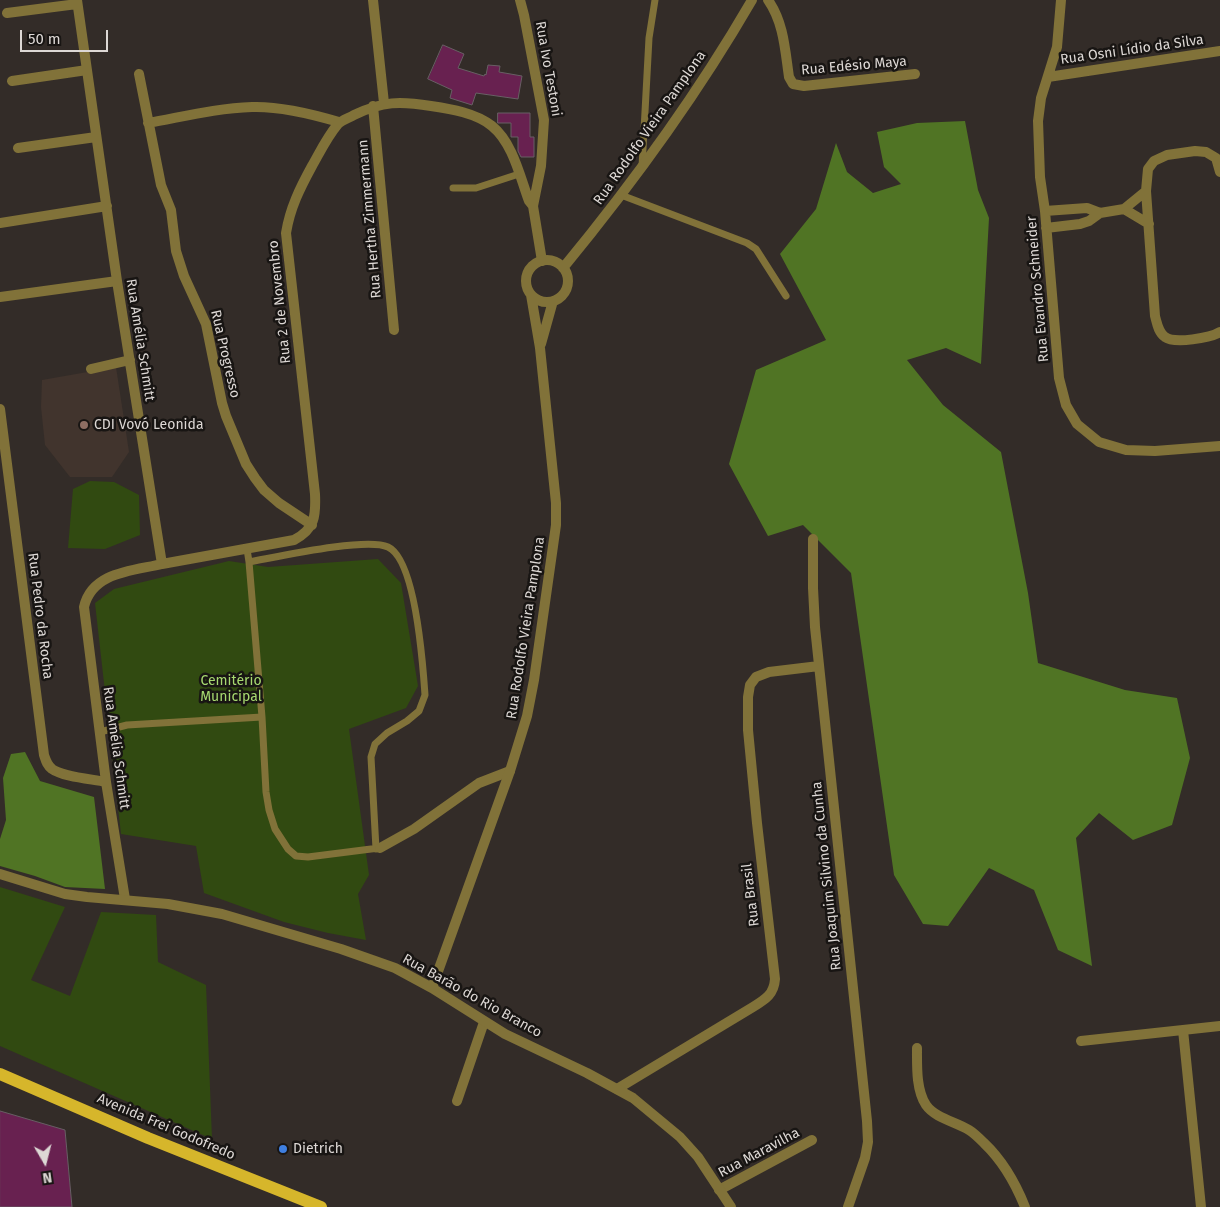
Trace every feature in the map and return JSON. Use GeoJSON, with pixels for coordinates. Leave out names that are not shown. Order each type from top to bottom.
{"type":"FeatureCollection","features":[{"type":"Feature","properties":{"kind":"main road","name":"Avenida Frei Godofredo"},"geometry":{"type":"LineString","coordinates":[[0,1074],[148,1138],[321,1207]]}},
{"type":"Feature","properties":{"kind":"street"},"geometry":{"type":"LineString","coordinates":[[373,0],[384,103]]}},
{"type":"Feature","properties":{"kind":"street","name":"Rua Ivo Testoni"},"geometry":{"type":"LineString","coordinates":[[520,0],[544,120],[542,166],[533,206],[542,261]]}},
{"type":"Feature","properties":{"kind":"street","name":"Rua Rodolfo Vieira Pamplona"},"geometry":{"type":"LineString","coordinates":[[563,268],[621,195],[706,76],[752,0]]}},
{"type":"Feature","properties":{"kind":"street","name":"Rua Edésio Maya"},"geometry":{"type":"LineString","coordinates":[[768,0],[776,12],[782,28],[790,77],[794,84],[804,86],[915,74]]}},
{"type":"Feature","properties":{"kind":"street","name":"Rua Evandro Schneider"},"geometry":{"type":"LineString","coordinates":[[1061,0],[1057,47],[1041,98],[1038,121],[1040,177],[1045,211],[1059,378],[1066,405],[1077,424],[1099,442],[1126,450],[1163,450],[1220,446]]}},
{"type":"Feature","properties":{"kind":"street"},"geometry":{"type":"LineString","coordinates":[[7,13],[77,2]]}},
{"type":"Feature","properties":{"kind":"street","name":"Rua Amélia Schmitt"},"geometry":{"type":"LineString","coordinates":[[77,2],[117,281],[162,564],[115,574],[97,584],[86,598],[84,607],[106,782],[125,899]]}},
{"type":"Feature","properties":{"kind":"street","name":"Rua Osni Lídio da Silva"},"geometry":{"type":"LineString","coordinates":[[1048,77],[1220,51]]}},
{"type":"Feature","properties":{"kind":"street"},"geometry":{"type":"LineString","coordinates":[[12,81],[87,70]]}},
{"type":"Feature","properties":{"kind":"street","name":"Rua Progresso"},"geometry":{"type":"LineString","coordinates":[[139,74],[161,185],[171,210],[176,251],[180,266],[206,324],[226,416],[246,464],[264,490],[279,503],[312,525]]}},
{"type":"Feature","properties":{"kind":"street","name":"Rua 2 de Novembro"},"geometry":{"type":"LineString","coordinates":[[312,525],[316,506],[316,494],[286,233],[288,219],[297,194],[328,138],[340,122],[373,106],[384,103],[440,107],[476,118],[492,126],[511,152],[528,201],[533,206]]}},
{"type":"Feature","properties":{"kind":"street","name":"Rua Hertha Zimmermann"},"geometry":{"type":"LineString","coordinates":[[373,106],[394,330]]}},
{"type":"Feature","properties":{"kind":"street"},"geometry":{"type":"LineString","coordinates":[[148,123],[251,107],[274,108],[320,116],[340,122]]}},
{"type":"Feature","properties":{"kind":"street"},"geometry":{"type":"LineString","coordinates":[[18,148],[96,137]]}},
{"type":"Feature","properties":{"kind":"street"},"geometry":{"type":"LineString","coordinates":[[1220,172],[1216,158],[1206,152],[1195,151],[1167,155],[1154,161],[1148,169],[1146,191],[1155,316],[1159,330],[1165,338],[1173,341],[1220,332]]}},
{"type":"Feature","properties":{"kind":"street"},"geometry":{"type":"LineString","coordinates":[[1046,228],[1080,224],[1089,221],[1100,213],[1124,208],[1146,191]]}},
{"type":"Feature","properties":{"kind":"street"},"geometry":{"type":"LineString","coordinates":[[0,223],[107,206]]}},
{"type":"Feature","properties":{"kind":"street"},"geometry":{"type":"LineString","coordinates":[[1045,211],[1087,208],[1100,213]]}},
{"type":"Feature","properties":{"kind":"street"},"geometry":{"type":"LineString","coordinates":[[1124,208],[1149,224]]}},
{"type":"Feature","properties":{"kind":"street"},"geometry":{"type":"LineString","coordinates":[[542,261],[554,261],[563,268],[568,285],[563,295],[553,301],[541,301],[531,295],[526,284],[528,272],[532,267],[542,261]]}},
{"type":"Feature","properties":{"kind":"street"},"geometry":{"type":"LineString","coordinates":[[0,297],[117,281]]}},
{"type":"Feature","properties":{"kind":"street","name":"Rua Rodolfo Vieira Pamplona"},"geometry":{"type":"LineString","coordinates":[[432,988],[510,771],[527,716],[534,680],[556,525],[556,503],[540,348],[531,295]]}},
{"type":"Feature","properties":{"kind":"street","name":"Rua Rodolfo Vieira Pamplona"},"geometry":{"type":"LineString","coordinates":[[540,348],[553,301]]}},
{"type":"Feature","properties":{"kind":"street"},"geometry":{"type":"LineString","coordinates":[[91,369],[130,360]]}},
{"type":"Feature","properties":{"kind":"street","name":"Rua Pedro da Rocha"},"geometry":{"type":"LineString","coordinates":[[0,409],[44,756],[52,769],[106,782]]}},
{"type":"Feature","properties":{"kind":"street"},"geometry":{"type":"LineString","coordinates":[[162,564],[294,540],[302,536],[312,525]]}},
{"type":"Feature","properties":{"kind":"street","name":"Rua Joaquim Silvino da Cunha"},"geometry":{"type":"LineString","coordinates":[[813,540],[813,588],[819,666],[867,1121],[868,1142],[865,1158],[848,1207]]}},
{"type":"Feature","properties":{"kind":"street","name":"Rua Brasil"},"geometry":{"type":"LineString","coordinates":[[617,1088],[753,1007],[769,996],[774,989],[775,978],[750,758],[748,697],[750,685],[756,677],[769,672],[819,666]]}},
{"type":"Feature","properties":{"kind":"street"},"geometry":{"type":"LineString","coordinates":[[378,848],[414,829],[479,783],[510,771]]}},
{"type":"Feature","properties":{"kind":"street","name":"Rua Barão do Rio Branco"},"geometry":{"type":"LineString","coordinates":[[0,874],[65,894],[125,899],[222,914],[341,948],[395,968],[432,988],[505,1034],[617,1088],[656,1115],[698,1157],[731,1207]]}},
{"type":"Feature","properties":{"kind":"street"},"geometry":{"type":"LineString","coordinates":[[457,1100],[484,1022]]}},
{"type":"Feature","properties":{"kind":"street"},"geometry":{"type":"LineString","coordinates":[[1081,1041],[1220,1026]]}},
{"type":"Feature","properties":{"kind":"street"},"geometry":{"type":"LineString","coordinates":[[1183,1030],[1202,1207]]}},
{"type":"Feature","properties":{"kind":"street"},"geometry":{"type":"LineString","coordinates":[[917,1048],[917,1070],[921,1096],[927,1106],[936,1114],[971,1131],[996,1154],[1015,1182],[1025,1207]]}},
{"type":"Feature","properties":{"kind":"street","name":"Rua Maravilha"},"geometry":{"type":"LineString","coordinates":[[719,1190],[812,1140]]}},
{"type":"Feature","properties":{"kind":"lane"},"geometry":{"type":"LineString","coordinates":[[642,166],[649,38],[655,0]]}},
{"type":"Feature","properties":{"kind":"lane"},"geometry":{"type":"LineString","coordinates":[[452,188],[476,188],[519,174]]}},
{"type":"Feature","properties":{"kind":"lane"},"geometry":{"type":"LineString","coordinates":[[621,195],[747,243],[756,249],[786,296]]}},
{"type":"Feature","properties":{"kind":"lane"},"geometry":{"type":"LineString","coordinates":[[247,549],[262,717],[266,792],[275,829],[288,849],[296,856],[308,858],[378,848],[371,757],[375,744],[386,733],[407,722],[419,711],[425,695],[412,591],[406,572],[399,558],[390,548],[374,544],[356,545],[249,562]]}},
{"type":"Feature","properties":{"kind":"lane"},"geometry":{"type":"LineString","coordinates":[[100,732],[127,724],[262,717]]}},
{"type":"Feature","properties":{"kind":"shaded area","name":"CDI Vovó Leonida"},"geometry":{"type":"Polygon","coordinates":[[[116,367],[129,452],[112,477],[70,477],[45,445],[41,407],[42,380],[116,367]]]}},
{"type":"Feature","properties":{"kind":"green space"},"geometry":{"type":"Polygon","coordinates":[[[965,121],[978,190],[989,218],[981,364],[946,348],[907,360],[943,405],[1001,452],[1028,593],[1038,663],[1125,690],[1177,698],[1190,758],[1172,825],[1133,840],[1099,813],[1076,838],[1092,966],[1058,950],[1034,890],[989,868],[948,926],[923,924],[894,875],[851,573],[803,525],[768,536],[729,464],[756,370],[826,340],[780,254],[816,209],[836,143],[847,172],[873,193],[901,184],[884,167],[877,132],[917,123],[965,121]]]}},
{"type":"Feature","properties":{"kind":"green space"},"geometry":{"type":"Polygon","coordinates":[[[90,481],[114,482],[139,495],[140,535],[105,549],[68,548],[73,489],[90,481]]]}},
{"type":"Feature","properties":{"kind":"green space","name":"Cemitério Municipal"},"geometry":{"type":"Polygon","coordinates":[[[378,559],[401,583],[418,686],[406,708],[349,729],[369,875],[358,894],[366,940],[284,922],[204,893],[196,846],[121,834],[95,603],[114,589],[229,561],[268,567],[378,559]]]}},
{"type":"Feature","properties":{"kind":"green space"},"geometry":{"type":"Polygon","coordinates":[[[25,752],[40,781],[94,797],[105,889],[65,887],[0,866],[0,839],[6,820],[3,778],[11,754],[25,752]]]}},
{"type":"Feature","properties":{"kind":"green space"},"geometry":{"type":"Polygon","coordinates":[[[0,887],[65,907],[31,980],[70,996],[101,912],[156,915],[158,962],[206,985],[212,1139],[0,1046],[0,887]]]}},
{"type":"Feature","properties":{"kind":"building"},"geometry":{"type":"Polygon","coordinates":[[[443,45],[464,54],[458,68],[484,76],[486,75],[488,65],[500,66],[499,72],[522,76],[518,99],[476,93],[472,105],[450,98],[452,90],[428,79],[443,45]]]}},
{"type":"Feature","properties":{"kind":"building"},"geometry":{"type":"Polygon","coordinates":[[[498,113],[530,113],[530,137],[534,137],[534,157],[521,157],[518,151],[518,137],[511,137],[511,123],[498,123],[498,113]]]}},
{"type":"Feature","properties":{"kind":"building"},"geometry":{"type":"Polygon","coordinates":[[[0,1111],[65,1130],[72,1207],[0,1207],[0,1111]]]}},
{"type":"Feature","properties":{"kind":"place","name":"CDI Vovó Leonida"},"geometry":{"type":"Point","coordinates":[84,425]}},
{"type":"Feature","properties":{"kind":"place","name":"Dietrich"},"geometry":{"type":"Point","coordinates":[283,1149]}}]}
